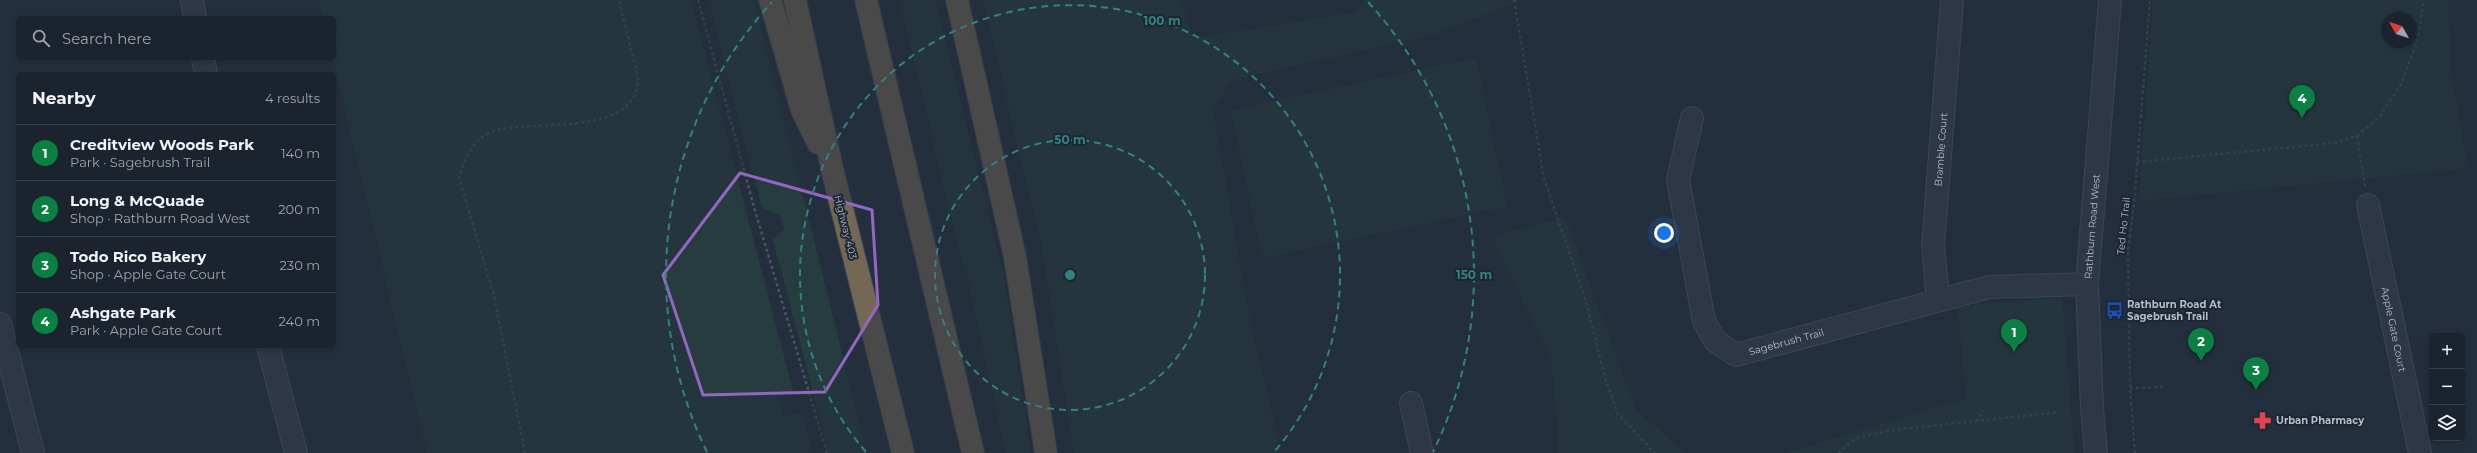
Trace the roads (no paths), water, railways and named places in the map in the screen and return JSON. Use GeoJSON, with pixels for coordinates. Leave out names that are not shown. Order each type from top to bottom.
{"type":"FeatureCollection","features":[{"type":"Feature","properties":{"kind":"highway"},"geometry":{"type":"LineString","coordinates":[[770,0],[802,110],[833,174]]}},
{"type":"Feature","properties":{"kind":"highway","name":"Highway 403"},"geometry":{"type":"LineString","coordinates":[[795,0],[833,174],[903,453]]}},
{"type":"Feature","properties":{"kind":"highway"},"geometry":{"type":"LineString","coordinates":[[866,0],[973,453]]}},
{"type":"Feature","properties":{"kind":"highway"},"geometry":{"type":"LineString","coordinates":[[957,0],[1015,257],[1046,453]]}},
{"type":"Feature","properties":{"kind":"street"},"geometry":{"type":"LineString","coordinates":[[192,0],[195,16]]}},
{"type":"Feature","properties":{"kind":"street","name":"Bramble Court"},"geometry":{"type":"LineString","coordinates":[[1938,299],[1933,246],[1952,0]]}},
{"type":"Feature","properties":{"kind":"street","name":"Rathburn Road West"},"geometry":{"type":"LineString","coordinates":[[2096,453],[2090,378],[2086,284],[2110,0]]}},
{"type":"Feature","properties":{"kind":"street"},"geometry":{"type":"LineString","coordinates":[[203,60],[206,72]]}},
{"type":"Feature","properties":{"kind":"street","name":"Sagebrush Trail"},"geometry":{"type":"LineString","coordinates":[[1692,118],[1678,180],[1704,321],[1715,341],[1736,355],[1938,299],[1989,287],[2086,284]]}},
{"type":"Feature","properties":{"kind":"street","name":"Apple Gate Court"},"geometry":{"type":"LineString","coordinates":[[2368,205],[2420,453]]}},
{"type":"Feature","properties":{"kind":"street"},"geometry":{"type":"LineString","coordinates":[[0,324],[33,453]]}},
{"type":"Feature","properties":{"kind":"street"},"geometry":{"type":"LineString","coordinates":[[269,348],[296,453]]}},
{"type":"Feature","properties":{"kind":"street"},"geometry":{"type":"LineString","coordinates":[[1411,403],[1422,453]]}},
{"type":"Feature","properties":{"kind":"place","name":"Ashgate Park"},"geometry":{"type":"Point","coordinates":[2302,118]}},
{"type":"Feature","properties":{"kind":"place","name":"Rathburn Road At Sagebrush Trail"},"geometry":{"type":"Point","coordinates":[2114,310]}},
{"type":"Feature","properties":{"kind":"place","name":"Creditview Woods Park"},"geometry":{"type":"Point","coordinates":[2014,352]}},
{"type":"Feature","properties":{"kind":"place","name":"Long & McQuade"},"geometry":{"type":"Point","coordinates":[2201,361]}},
{"type":"Feature","properties":{"kind":"place","name":"Todo Rico Bakery"},"geometry":{"type":"Point","coordinates":[2256,390]}},
{"type":"Feature","properties":{"kind":"place","name":"Urban Pharmacy"},"geometry":{"type":"Point","coordinates":[2263,420]}}]}
